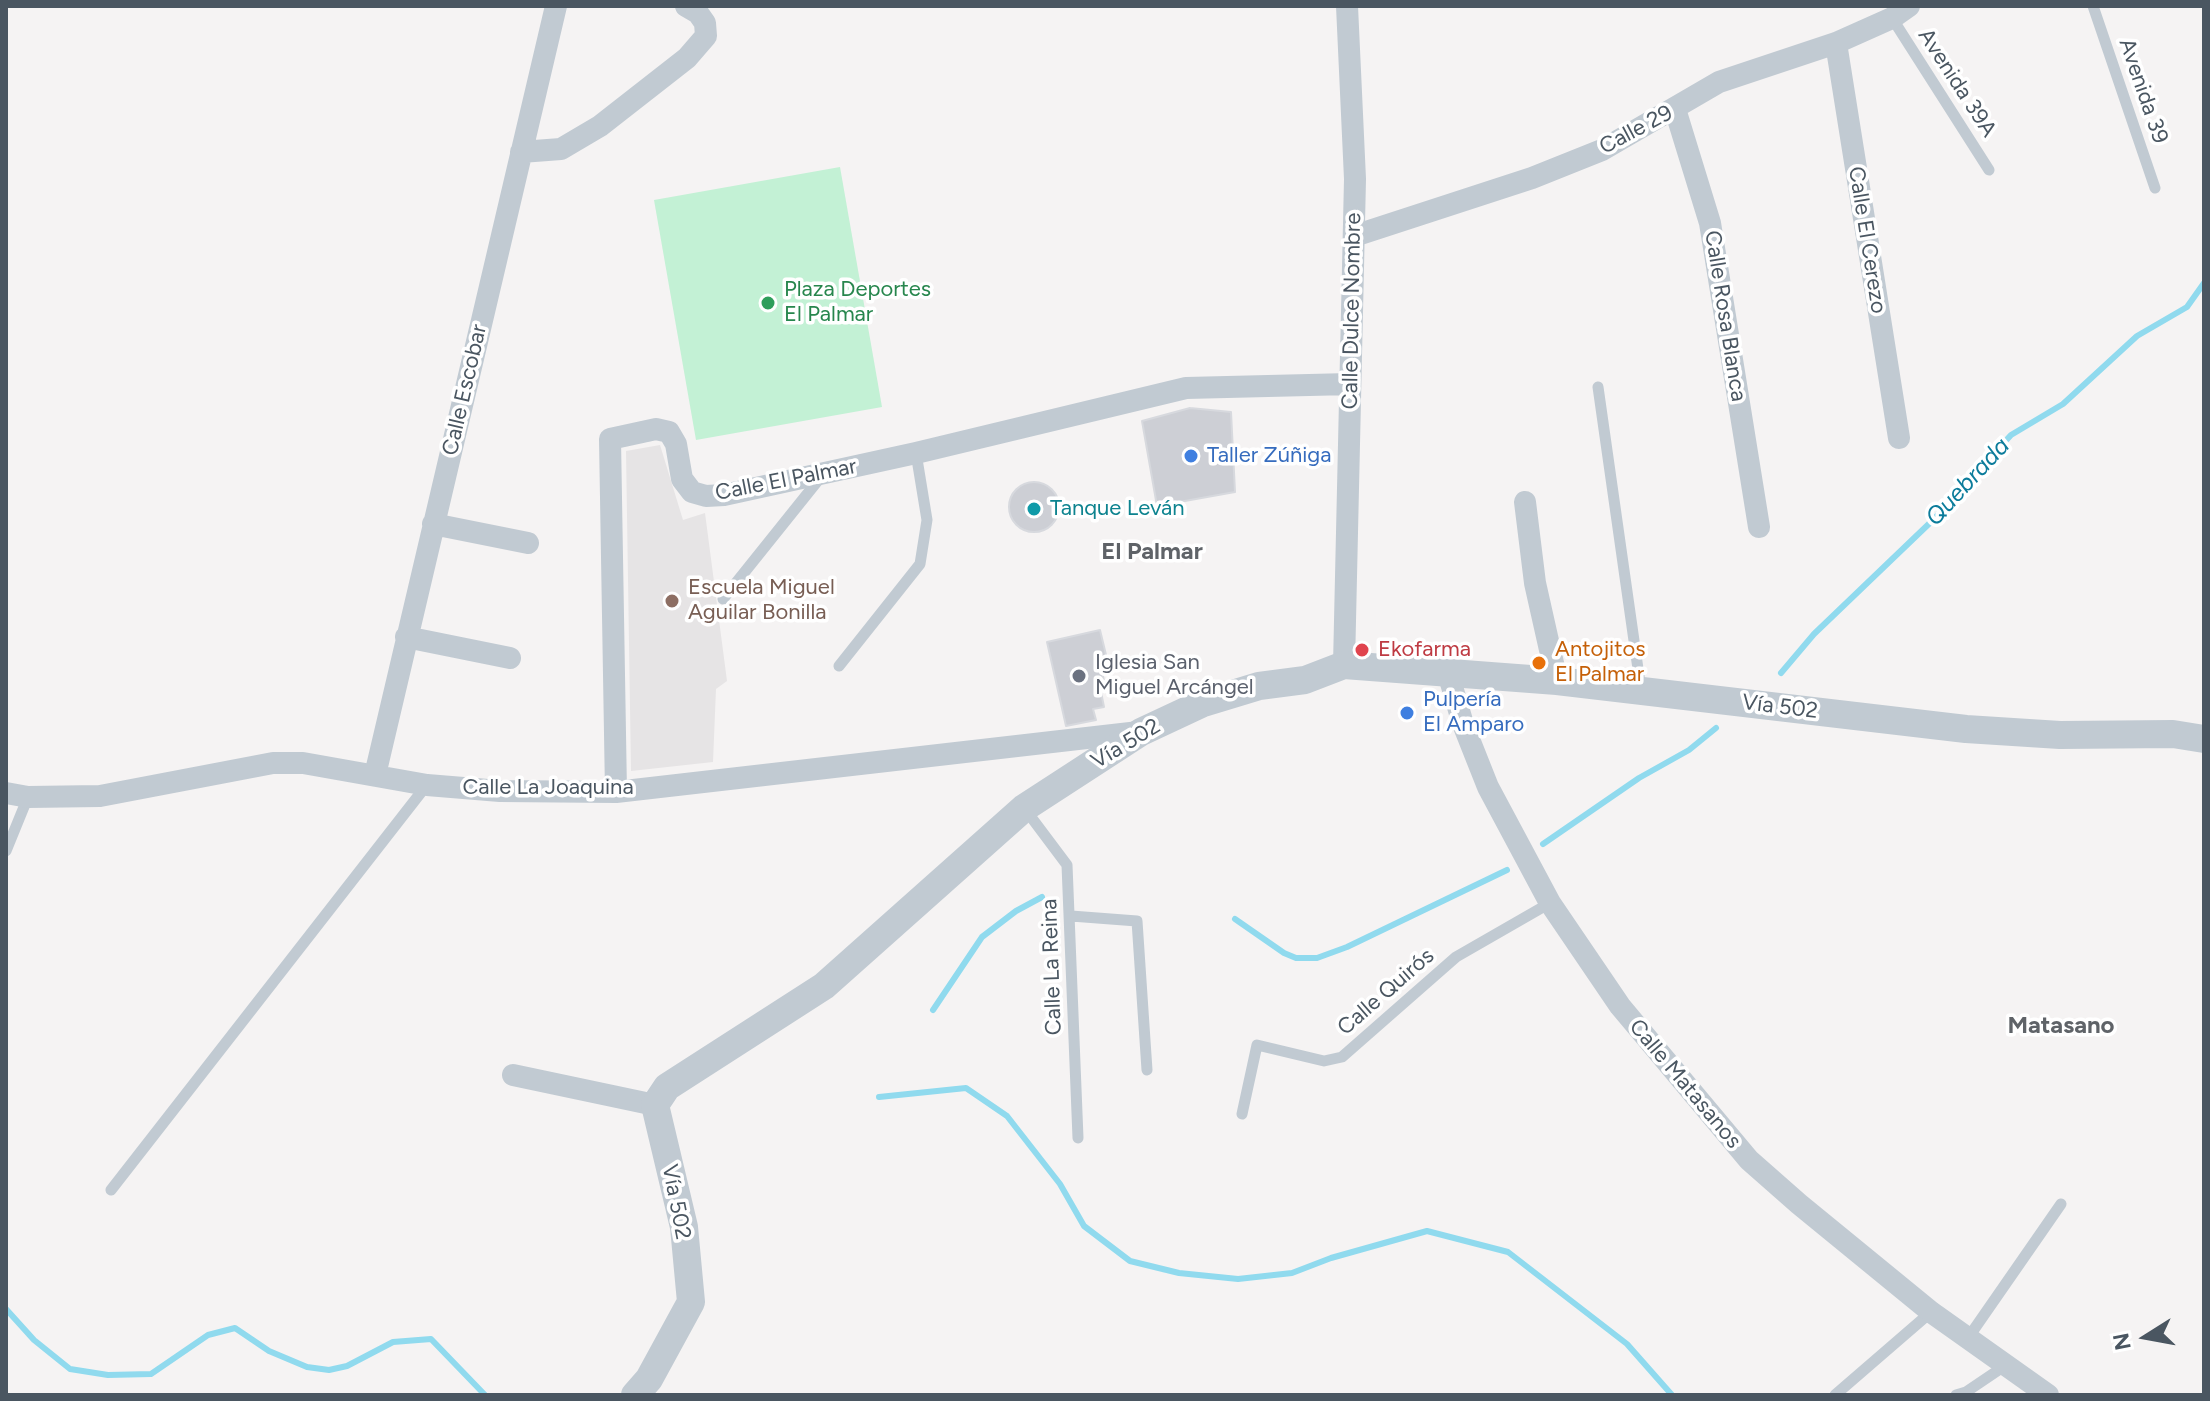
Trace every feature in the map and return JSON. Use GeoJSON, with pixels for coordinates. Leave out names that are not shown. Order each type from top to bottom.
{"type":"FeatureCollection","features":[{"type":"Feature","properties":{"kind":"street","name":"Calle Escobar"},"geometry":{"type":"LineString","coordinates":[[375,775],[556,6]]}},
{"type":"Feature","properties":{"kind":"street"},"geometry":{"type":"LineString","coordinates":[[521,152],[561,149],[600,126],[687,58],[706,36],[705,23],[698,13],[686,6]]}},
{"type":"Feature","properties":{"kind":"street","name":"Calle Dulce Nombre"},"geometry":{"type":"LineString","coordinates":[[1344,665],[1354,236],[1347,6]]}},
{"type":"Feature","properties":{"kind":"street","name":"Calle 29"},"geometry":{"type":"LineString","coordinates":[[1354,236],[1532,178],[1602,150],[1719,82],[1836,43],[1900,12]]}},
{"type":"Feature","properties":{"kind":"street","name":"Calle El Cerezo"},"geometry":{"type":"LineString","coordinates":[[1836,43],[1899,438]]}},
{"type":"Feature","properties":{"kind":"street","name":"Calle Rosa Blanca"},"geometry":{"type":"LineString","coordinates":[[1675,109],[1710,223],[1759,527]]}},
{"type":"Feature","properties":{"kind":"street","name":"Calle El Palmar"},"geometry":{"type":"LineString","coordinates":[[616,792],[610,439],[656,429],[669,432],[676,444],[682,479],[692,492],[706,496],[724,495],[916,453],[1186,388],[1350,384]]}},
{"type":"Feature","properties":{"kind":"street"},"geometry":{"type":"LineString","coordinates":[[1525,502],[1535,583],[1557,681]]}},
{"type":"Feature","properties":{"kind":"street"},"geometry":{"type":"LineString","coordinates":[[433,524],[528,543]]}},
{"type":"Feature","properties":{"kind":"street"},"geometry":{"type":"LineString","coordinates":[[406,637],[510,658]]}},
{"type":"Feature","properties":{"kind":"street","name":"Vía 502"},"geometry":{"type":"LineString","coordinates":[[635,1395],[649,1379],[691,1302],[684,1227],[655,1105],[667,1087],[824,986],[1024,808],[1141,732],[1203,703],[1259,686],[1305,680],[1344,665],[1557,681],[1966,729],[2060,735],[2173,734],[2204,739]]}},
{"type":"Feature","properties":{"kind":"street","name":"Calle Matasanos"},"geometry":{"type":"LineString","coordinates":[[1448,673],[1463,724],[1488,787],[1550,903],[1620,1006],[1749,1160],[1931,1312],[2048,1395]]}},
{"type":"Feature","properties":{"kind":"street","name":"Calle La Joaquina"},"geometry":{"type":"LineString","coordinates":[[6,793],[28,797],[100,796],[273,763],[303,763],[427,785],[500,791],[616,792],[1141,732]]}},
{"type":"Feature","properties":{"kind":"street"},"geometry":{"type":"LineString","coordinates":[[513,1075],[655,1105]]}},
{"type":"Feature","properties":{"kind":"lane","name":"Avenida 39"},"geometry":{"type":"LineString","coordinates":[[2093,6],[2155,188]]}},
{"type":"Feature","properties":{"kind":"lane","name":"Avenida 39A"},"geometry":{"type":"LineString","coordinates":[[1900,12],[1989,170]]}},
{"type":"Feature","properties":{"kind":"lane"},"geometry":{"type":"LineString","coordinates":[[1598,387],[1641,690]]}},
{"type":"Feature","properties":{"kind":"lane"},"geometry":{"type":"LineString","coordinates":[[839,666],[920,564],[927,520],[916,453]]}},
{"type":"Feature","properties":{"kind":"lane"},"geometry":{"type":"LineString","coordinates":[[723,599],[824,473]]}},
{"type":"Feature","properties":{"kind":"lane"},"geometry":{"type":"LineString","coordinates":[[111,1190],[427,785]]}},
{"type":"Feature","properties":{"kind":"lane"},"geometry":{"type":"LineString","coordinates":[[6,851],[28,797]]}},
{"type":"Feature","properties":{"kind":"lane","name":"Calle La Reina"},"geometry":{"type":"LineString","coordinates":[[1024,808],[1067,865],[1078,1138]]}},
{"type":"Feature","properties":{"kind":"lane","name":"Calle Quirós"},"geometry":{"type":"LineString","coordinates":[[1242,1114],[1257,1045],[1324,1061],[1342,1057],[1456,957],[1550,903]]}},
{"type":"Feature","properties":{"kind":"lane"},"geometry":{"type":"LineString","coordinates":[[1071,916],[1137,921],[1147,1070]]}},
{"type":"Feature","properties":{"kind":"lane"},"geometry":{"type":"LineString","coordinates":[[1968,1338],[2061,1204]]}},
{"type":"Feature","properties":{"kind":"lane"},"geometry":{"type":"LineString","coordinates":[[1835,1395],[1931,1312]]}},
{"type":"Feature","properties":{"kind":"lane"},"geometry":{"type":"LineString","coordinates":[[1956,1395],[1966,1392],[2006,1365]]}},
{"type":"Feature","properties":{"kind":"shaded area","name":"Escuela Miguel Aguilar Bonilla"},"geometry":{"type":"Polygon","coordinates":[[[660,445],[683,520],[705,513],[727,681],[716,689],[713,762],[631,771],[626,451],[660,445]]]}},
{"type":"Feature","properties":{"kind":"green space","name":"Plaza Deportes El Palmar"},"geometry":{"type":"Polygon","coordinates":[[[840,167],[882,407],[696,440],[654,200],[840,167]]]}},
{"type":"Feature","properties":{"kind":"building","name":"Taller Zúñiga"},"geometry":{"type":"Polygon","coordinates":[[[1190,408],[1231,412],[1235,492],[1157,506],[1142,421],[1190,408]]]}},
{"type":"Feature","properties":{"kind":"building","name":"Tanque Leván"},"geometry":{"type":"Polygon","coordinates":[[[1034,482],[1052,489],[1059,507],[1052,525],[1034,532],[1016,525],[1009,507],[1016,489],[1034,482]]]}},
{"type":"Feature","properties":{"kind":"building","name":"Iglesia San Miguel Arcángel"},"geometry":{"type":"Polygon","coordinates":[[[1100,630],[1107,659],[1100,661],[1106,691],[1101,692],[1104,707],[1093,709],[1096,720],[1066,726],[1047,642],[1100,630]]]}},
{"type":"Feature","properties":{"kind":"waterway","name":"Quebrada"},"geometry":{"type":"LineString","coordinates":[[1781,673],[1814,634],[1934,519],[2011,435],[2063,404],[2137,336],[2187,307],[2204,283]]}},
{"type":"Feature","properties":{"kind":"waterway"},"geometry":{"type":"LineString","coordinates":[[1543,844],[1639,778],[1689,750],[1716,728]]}},
{"type":"Feature","properties":{"kind":"waterway"},"geometry":{"type":"LineString","coordinates":[[1235,919],[1284,953],[1296,958],[1317,958],[1347,947],[1507,870]]}},
{"type":"Feature","properties":{"kind":"waterway"},"geometry":{"type":"LineString","coordinates":[[933,1010],[982,937],[1016,911],[1042,897]]}},
{"type":"Feature","properties":{"kind":"waterway"},"geometry":{"type":"LineString","coordinates":[[879,1097],[966,1088],[1007,1116],[1060,1184],[1084,1226],[1130,1261],[1179,1273],[1238,1279],[1292,1273],[1331,1258],[1427,1231],[1508,1252],[1627,1344],[1672,1395]]}},
{"type":"Feature","properties":{"kind":"waterway"},"geometry":{"type":"LineString","coordinates":[[6,1309],[34,1340],[70,1369],[108,1375],[151,1374],[208,1335],[235,1328],[269,1351],[307,1367],[329,1370],[347,1366],[393,1342],[431,1339],[485,1395]]}},
{"type":"Feature","properties":{"kind":"place","name":"Plaza Deportes El Palmar"},"geometry":{"type":"Point","coordinates":[768,303]}},
{"type":"Feature","properties":{"kind":"place","name":"Taller Zúñiga"},"geometry":{"type":"Point","coordinates":[1191,456]}},
{"type":"Feature","properties":{"kind":"place","name":"Tanque Leván"},"geometry":{"type":"Point","coordinates":[1034,509]}},
{"type":"Feature","properties":{"kind":"place","name":"Escuela Miguel Aguilar Bonilla"},"geometry":{"type":"Point","coordinates":[672,601]}},
{"type":"Feature","properties":{"kind":"place","name":"Ekofarma"},"geometry":{"type":"Point","coordinates":[1362,650]}},
{"type":"Feature","properties":{"kind":"place","name":"Antojitos El Palmar"},"geometry":{"type":"Point","coordinates":[1539,663]}},
{"type":"Feature","properties":{"kind":"place","name":"Iglesia San Miguel Arcángel"},"geometry":{"type":"Point","coordinates":[1079,676]}},
{"type":"Feature","properties":{"kind":"place","name":"Pulpería El Amparo"},"geometry":{"type":"Point","coordinates":[1407,713]}},
{"type":"Feature","properties":{"kind":"district","name":"El Palmar"},"geometry":{"type":"Point","coordinates":[1152,552]}},
{"type":"Feature","properties":{"kind":"district","name":"Matasano"},"geometry":{"type":"Point","coordinates":[2061,1026]}}]}
